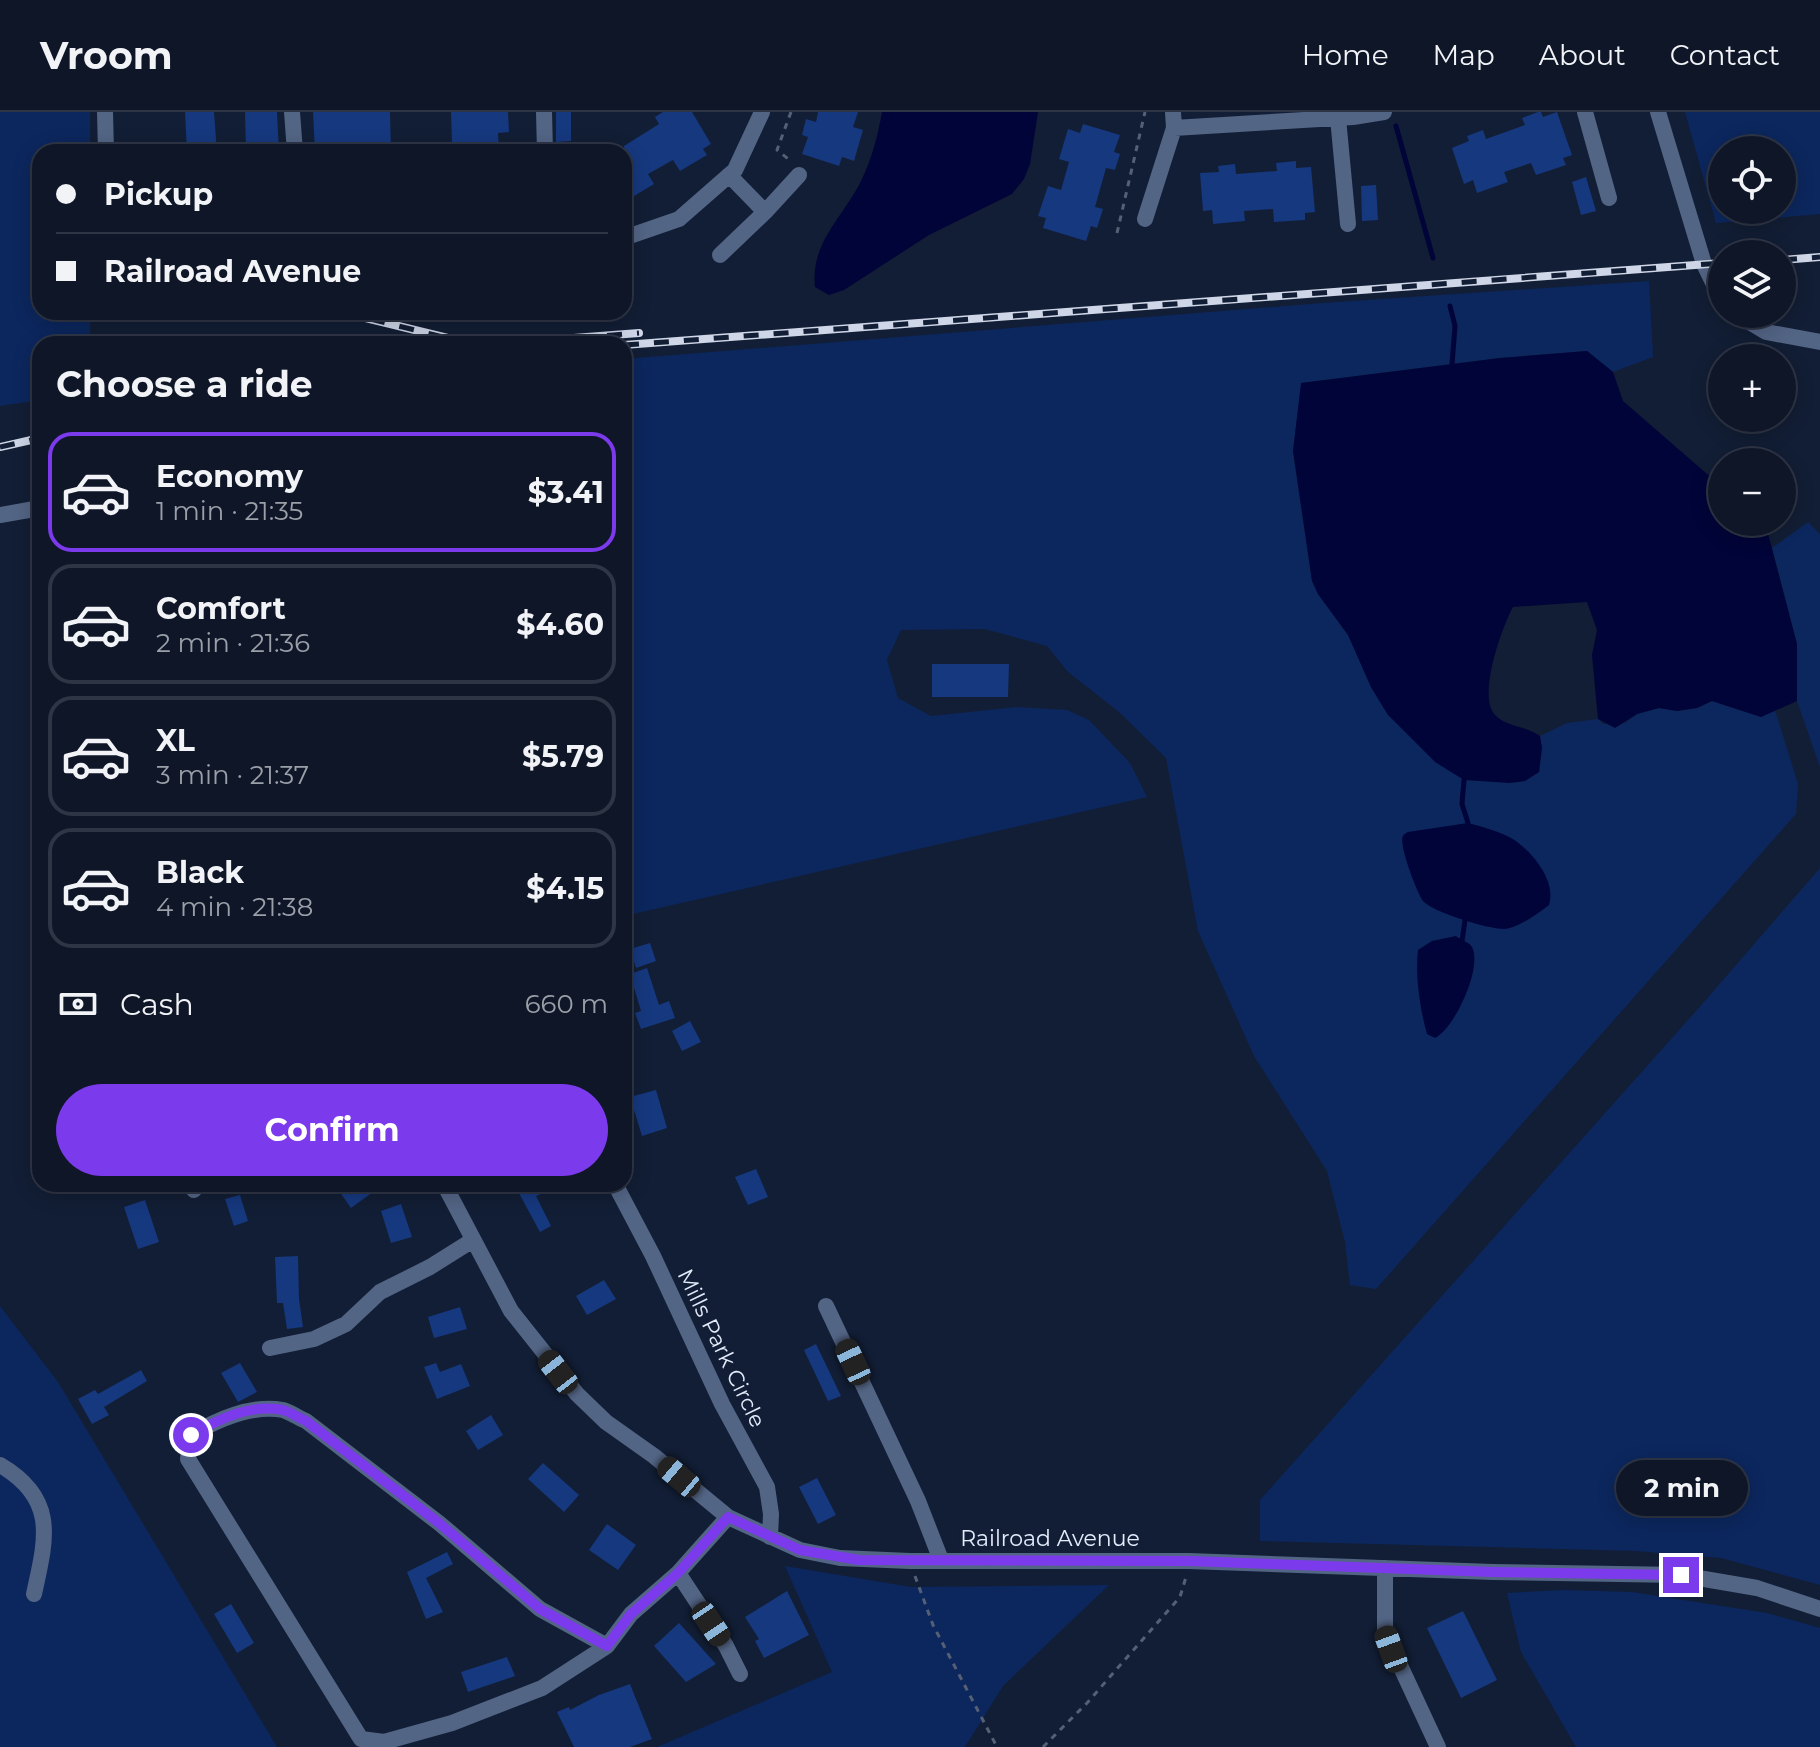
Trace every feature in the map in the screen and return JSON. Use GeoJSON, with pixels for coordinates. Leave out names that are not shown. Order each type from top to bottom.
{"type":"FeatureCollection","features":[{"type":"Feature","properties":{"kind":"street"},"geometry":{"type":"LineString","coordinates":[[105,112],[106,144]]}},
{"type":"Feature","properties":{"kind":"street"},"geometry":{"type":"LineString","coordinates":[[292,112],[294,144]]}},
{"type":"Feature","properties":{"kind":"street"},"geometry":{"type":"LineString","coordinates":[[544,112],[545,144]]}},
{"type":"Feature","properties":{"kind":"street"},"geometry":{"type":"LineString","coordinates":[[632,235],[679,219],[735,170],[762,112]]}},
{"type":"Feature","properties":{"kind":"street"},"geometry":{"type":"LineString","coordinates":[[1145,219],[1174,120],[1338,118],[1384,112]]}},
{"type":"Feature","properties":{"kind":"street"},"geometry":{"type":"LineString","coordinates":[[1585,112],[1609,198]]}},
{"type":"Feature","properties":{"kind":"street"},"geometry":{"type":"LineString","coordinates":[[1658,112],[1708,272]]}},
{"type":"Feature","properties":{"kind":"street"},"geometry":{"type":"LineString","coordinates":[[1338,118],[1348,224]]}},
{"type":"Feature","properties":{"kind":"street"},"geometry":{"type":"LineString","coordinates":[[729,175],[765,212]]}},
{"type":"Feature","properties":{"kind":"street"},"geometry":{"type":"LineString","coordinates":[[720,255],[799,175]]}},
{"type":"Feature","properties":{"kind":"street"},"geometry":{"type":"LineString","coordinates":[[1759,328],[1820,342]]}},
{"type":"Feature","properties":{"kind":"street"},"geometry":{"type":"LineString","coordinates":[[0,515],[32,509]]}},
{"type":"Feature","properties":{"kind":"street","name":"Railroad Avenue"},"geometry":{"type":"LineString","coordinates":[[448,1192],[511,1311],[577,1394],[606,1422],[654,1456],[728,1517],[800,1550],[840,1558],[910,1561],[1189,1561],[1681,1575],[1757,1588],[1820,1609]]}},
{"type":"Feature","properties":{"kind":"street","name":"Mills Park Circle"},"geometry":{"type":"LineString","coordinates":[[619,1192],[653,1256],[722,1404],[767,1487],[770,1537]]}},
{"type":"Feature","properties":{"kind":"street"},"geometry":{"type":"LineString","coordinates":[[270,1348],[314,1339],[346,1324],[380,1292],[430,1267],[473,1240]]}},
{"type":"Feature","properties":{"kind":"street"},"geometry":{"type":"LineString","coordinates":[[826,1306],[918,1501],[941,1560]]}},
{"type":"Feature","properties":{"kind":"street"},"geometry":{"type":"LineString","coordinates":[[607,1646],[540,1609],[439,1523],[306,1421],[283,1410],[256,1410],[219,1419],[191,1435],[188,1459],[361,1739],[384,1742],[452,1723],[542,1688],[607,1646],[631,1614],[678,1573],[728,1517]]}},
{"type":"Feature","properties":{"kind":"street"},"geometry":{"type":"LineString","coordinates":[[0,1465],[26,1486],[45,1520],[44,1545],[34,1594]]}},
{"type":"Feature","properties":{"kind":"street"},"geometry":{"type":"LineString","coordinates":[[1385,1568],[1385,1633],[1438,1747]]}},
{"type":"Feature","properties":{"kind":"street"},"geometry":{"type":"LineString","coordinates":[[678,1573],[726,1646],[740,1674]]}},
{"type":"Feature","properties":{"kind":"path"},"geometry":{"type":"LineString","coordinates":[[791,112],[777,150],[803,170],[799,175]]}},
{"type":"Feature","properties":{"kind":"path"},"geometry":{"type":"LineString","coordinates":[[1117,233],[1145,112]]}},
{"type":"Feature","properties":{"kind":"path"},"geometry":{"type":"LineString","coordinates":[[910,1561],[933,1625],[997,1747]]}},
{"type":"Feature","properties":{"kind":"path"},"geometry":{"type":"LineString","coordinates":[[1043,1747],[1087,1703],[1180,1597],[1189,1561]]}},
{"type":"Feature","properties":{"kind":"shaded area"},"geometry":{"type":"Polygon","coordinates":[[[0,112],[90,112],[90,144],[32,144],[32,320],[90,320],[90,336],[32,336],[32,401],[0,406],[0,112]]]}},
{"type":"Feature","properties":{"kind":"shaded area"},"geometry":{"type":"Polygon","coordinates":[[[882,112],[1038,112],[1030,164],[1024,179],[1012,194],[929,235],[844,290],[829,295],[815,287],[818,256],[866,171],[882,112]]]}},
{"type":"Feature","properties":{"kind":"shaded area"},"geometry":{"type":"Polygon","coordinates":[[[1685,112],[1820,112],[1820,214],[1796,216],[1796,136],[1708,136],[1708,194],[1685,112]]]}},
{"type":"Feature","properties":{"kind":"shaded area"},"geometry":{"type":"Polygon","coordinates":[[[1649,281],[1653,357],[1613,372],[1587,351],[1500,358],[1302,383],[1293,451],[1312,581],[1348,635],[1371,687],[1388,715],[1509,783],[1525,781],[1539,772],[1540,736],[1567,723],[1598,719],[1603,724],[1625,723],[1637,714],[1659,708],[1677,711],[1697,708],[1712,701],[1761,717],[1775,710],[1798,784],[1796,814],[1376,1289],[1350,1285],[1345,1242],[1327,1171],[1254,1056],[1198,931],[1166,758],[1119,712],[1068,672],[1047,646],[985,629],[901,630],[887,660],[898,698],[931,716],[1017,707],[1067,710],[1089,720],[1130,763],[1147,797],[632,914],[632,358],[1323,303],[1649,281]]]}},
{"type":"Feature","properties":{"kind":"shaded area"},"geometry":{"type":"Polygon","coordinates":[[[1587,351],[1613,372],[1623,401],[1708,474],[1708,536],[1769,536],[1797,644],[1797,701],[1761,717],[1712,701],[1697,708],[1677,711],[1659,708],[1637,714],[1615,728],[1598,719],[1592,655],[1597,630],[1587,602],[1513,607],[1503,630],[1490,678],[1490,706],[1500,719],[1540,736],[1539,772],[1525,781],[1464,780],[1435,762],[1388,715],[1371,687],[1348,635],[1312,581],[1293,451],[1301,383],[1500,358],[1587,351]]]}},
{"type":"Feature","properties":{"kind":"shaded area"},"geometry":{"type":"Polygon","coordinates":[[[1808,522],[1820,534],[1820,767],[1797,701],[1797,644],[1772,548],[1789,536],[1796,536],[1796,531],[1808,522]]]}},
{"type":"Feature","properties":{"kind":"shaded area"},"geometry":{"type":"Polygon","coordinates":[[[1468,823],[1506,836],[1519,843],[1534,858],[1546,876],[1549,905],[1522,923],[1505,929],[1462,920],[1423,901],[1406,858],[1403,836],[1408,832],[1468,823]]]}},
{"type":"Feature","properties":{"kind":"shaded area"},"geometry":{"type":"Polygon","coordinates":[[[1820,868],[1820,1585],[1721,1558],[1636,1551],[1260,1541],[1260,1500],[1820,868]]]}},
{"type":"Feature","properties":{"kind":"shaded area"},"geometry":{"type":"Polygon","coordinates":[[[1456,936],[1472,947],[1474,969],[1458,1011],[1435,1038],[1427,1034],[1422,1014],[1418,950],[1432,941],[1456,936]]]}},
{"type":"Feature","properties":{"kind":"shaded area"},"geometry":{"type":"Polygon","coordinates":[[[0,1306],[58,1382],[277,1747],[0,1747],[0,1306]]]}},
{"type":"Feature","properties":{"kind":"shaded area"},"geometry":{"type":"Polygon","coordinates":[[[785,1566],[911,1587],[1109,1585],[1003,1686],[965,1747],[657,1747],[832,1672],[785,1566]]]}},
{"type":"Feature","properties":{"kind":"shaded area"},"geometry":{"type":"Polygon","coordinates":[[[1564,1590],[1632,1592],[1767,1613],[1820,1628],[1820,1747],[1576,1747],[1521,1652],[1507,1593],[1564,1590]]]}},
{"type":"Feature","properties":{"kind":"building"},"geometry":{"type":"Polygon","coordinates":[[[185,112],[214,112],[216,144],[187,144],[185,112]]]}},
{"type":"Feature","properties":{"kind":"building"},"geometry":{"type":"Polygon","coordinates":[[[245,112],[277,112],[279,144],[246,144],[245,112]]]}},
{"type":"Feature","properties":{"kind":"building"},"geometry":{"type":"Polygon","coordinates":[[[313,112],[390,112],[391,144],[315,144],[313,112]]]}},
{"type":"Feature","properties":{"kind":"building"},"geometry":{"type":"Polygon","coordinates":[[[451,112],[508,112],[509,132],[498,133],[499,144],[452,144],[451,112]]]}},
{"type":"Feature","properties":{"kind":"building"},"geometry":{"type":"Polygon","coordinates":[[[556,112],[571,112],[571,141],[556,142],[556,112]]]}},
{"type":"Feature","properties":{"kind":"building"},"geometry":{"type":"Polygon","coordinates":[[[663,112],[692,112],[711,144],[703,149],[707,155],[680,171],[673,160],[648,174],[654,184],[632,197],[632,144],[627,144],[659,124],[655,117],[663,112]]]}},
{"type":"Feature","properties":{"kind":"building"},"geometry":{"type":"Polygon","coordinates":[[[818,112],[858,112],[853,127],[863,130],[854,161],[842,157],[839,166],[802,154],[808,137],[802,135],[806,119],[816,122],[818,112]]]}},
{"type":"Feature","properties":{"kind":"building"},"geometry":{"type":"Polygon","coordinates":[[[1538,112],[1543,117],[1557,112],[1572,155],[1563,158],[1566,165],[1536,175],[1531,163],[1504,172],[1508,182],[1477,193],[1473,180],[1464,184],[1452,148],[1469,141],[1467,136],[1483,130],[1486,139],[1525,125],[1522,118],[1538,112]]]}},
{"type":"Feature","properties":{"kind":"building"},"geometry":{"type":"Polygon","coordinates":[[[1083,124],[1120,135],[1114,152],[1120,154],[1115,170],[1106,168],[1095,207],[1103,209],[1097,228],[1091,226],[1086,241],[1043,228],[1046,218],[1038,216],[1048,186],[1061,190],[1069,162],[1059,159],[1068,129],[1080,133],[1083,124]]]}},
{"type":"Feature","properties":{"kind":"building"},"geometry":{"type":"Polygon","coordinates":[[[1296,161],[1296,168],[1311,167],[1315,212],[1305,213],[1305,220],[1274,222],[1273,209],[1244,211],[1245,221],[1213,224],[1212,210],[1203,211],[1200,173],[1219,172],[1218,166],[1235,164],[1236,174],[1277,171],[1276,163],[1296,161]]]}},
{"type":"Feature","properties":{"kind":"building"},"geometry":{"type":"Polygon","coordinates":[[[1586,177],[1596,211],[1581,215],[1572,182],[1586,177]]]}},
{"type":"Feature","properties":{"kind":"building"},"geometry":{"type":"Polygon","coordinates":[[[1376,185],[1378,220],[1362,221],[1361,186],[1376,185]]]}},
{"type":"Feature","properties":{"kind":"building"},"geometry":{"type":"Polygon","coordinates":[[[932,664],[1009,664],[1008,697],[932,697],[932,664]]]}},
{"type":"Feature","properties":{"kind":"building"},"geometry":{"type":"Polygon","coordinates":[[[650,943],[656,961],[636,968],[632,948],[650,943]]]}},
{"type":"Feature","properties":{"kind":"building"},"geometry":{"type":"Polygon","coordinates":[[[647,968],[659,1005],[669,1001],[675,1018],[641,1029],[635,1013],[641,1011],[632,973],[647,968]]]}},
{"type":"Feature","properties":{"kind":"building"},"geometry":{"type":"Polygon","coordinates":[[[690,1021],[701,1042],[682,1051],[672,1031],[690,1021]]]}},
{"type":"Feature","properties":{"kind":"building"},"geometry":{"type":"Polygon","coordinates":[[[656,1090],[667,1128],[642,1136],[632,1096],[656,1090]]]}},
{"type":"Feature","properties":{"kind":"building"},"geometry":{"type":"Polygon","coordinates":[[[756,1169],[768,1197],[748,1205],[735,1177],[756,1169]]]}},
{"type":"Feature","properties":{"kind":"building"},"geometry":{"type":"Polygon","coordinates":[[[340,1192],[373,1192],[351,1208],[340,1192]]]}},
{"type":"Feature","properties":{"kind":"building"},"geometry":{"type":"Polygon","coordinates":[[[518,1192],[546,1192],[536,1196],[551,1226],[540,1232],[518,1192]]]}},
{"type":"Feature","properties":{"kind":"building"},"geometry":{"type":"Polygon","coordinates":[[[240,1195],[248,1221],[234,1226],[225,1199],[240,1195]]]}},
{"type":"Feature","properties":{"kind":"building"},"geometry":{"type":"Polygon","coordinates":[[[145,1200],[159,1242],[138,1249],[124,1207],[145,1200]]]}},
{"type":"Feature","properties":{"kind":"building"},"geometry":{"type":"Polygon","coordinates":[[[401,1204],[412,1237],[391,1243],[381,1211],[401,1204]]]}},
{"type":"Feature","properties":{"kind":"building"},"geometry":{"type":"Polygon","coordinates":[[[298,1256],[303,1327],[287,1329],[283,1303],[277,1303],[275,1257],[298,1256]]]}},
{"type":"Feature","properties":{"kind":"building"},"geometry":{"type":"Polygon","coordinates":[[[604,1280],[616,1299],[587,1315],[576,1296],[604,1280]]]}},
{"type":"Feature","properties":{"kind":"building"},"geometry":{"type":"Polygon","coordinates":[[[460,1307],[467,1329],[434,1338],[428,1317],[460,1307]]]}},
{"type":"Feature","properties":{"kind":"building"},"geometry":{"type":"Polygon","coordinates":[[[816,1344],[841,1396],[828,1401],[804,1350],[816,1344]]]}},
{"type":"Feature","properties":{"kind":"building"},"geometry":{"type":"Polygon","coordinates":[[[240,1363],[257,1392],[238,1402],[221,1373],[240,1363]]]}},
{"type":"Feature","properties":{"kind":"building"},"geometry":{"type":"Polygon","coordinates":[[[436,1363],[440,1372],[461,1364],[470,1386],[437,1399],[424,1367],[436,1363]]]}},
{"type":"Feature","properties":{"kind":"building"},"geometry":{"type":"Polygon","coordinates":[[[141,1370],[147,1381],[104,1407],[109,1415],[92,1424],[78,1399],[95,1390],[98,1394],[141,1370]]]}},
{"type":"Feature","properties":{"kind":"building"},"geometry":{"type":"Polygon","coordinates":[[[491,1415],[503,1435],[478,1450],[466,1431],[491,1415]]]}},
{"type":"Feature","properties":{"kind":"building"},"geometry":{"type":"Polygon","coordinates":[[[543,1463],[579,1495],[564,1512],[528,1479],[543,1463]]]}},
{"type":"Feature","properties":{"kind":"building"},"geometry":{"type":"Polygon","coordinates":[[[817,1478],[836,1515],[818,1524],[799,1487],[817,1478]]]}},
{"type":"Feature","properties":{"kind":"building"},"geometry":{"type":"Polygon","coordinates":[[[607,1524],[636,1545],[618,1570],[589,1550],[607,1524]]]}},
{"type":"Feature","properties":{"kind":"building"},"geometry":{"type":"Polygon","coordinates":[[[447,1552],[453,1564],[426,1578],[443,1612],[426,1619],[407,1572],[447,1552]]]}},
{"type":"Feature","properties":{"kind":"building"},"geometry":{"type":"Polygon","coordinates":[[[787,1591],[809,1635],[764,1658],[755,1641],[759,1639],[745,1617],[787,1591]]]}},
{"type":"Feature","properties":{"kind":"building"},"geometry":{"type":"Polygon","coordinates":[[[231,1604],[254,1643],[237,1653],[214,1614],[231,1604]]]}},
{"type":"Feature","properties":{"kind":"building"},"geometry":{"type":"Polygon","coordinates":[[[1463,1611],[1497,1680],[1461,1698],[1427,1628],[1463,1611]]]}},
{"type":"Feature","properties":{"kind":"building"},"geometry":{"type":"Polygon","coordinates":[[[679,1623],[716,1664],[686,1682],[654,1646],[679,1623]]]}},
{"type":"Feature","properties":{"kind":"building"},"geometry":{"type":"Polygon","coordinates":[[[507,1657],[515,1676],[468,1692],[461,1672],[507,1657]]]}},
{"type":"Feature","properties":{"kind":"building"},"geometry":{"type":"Polygon","coordinates":[[[630,1684],[652,1739],[630,1747],[574,1747],[557,1712],[569,1707],[570,1710],[630,1684]]]}},
{"type":"Feature","properties":{"kind":"waterway"},"geometry":{"type":"LineString","coordinates":[[1396,126],[1433,258]]}},
{"type":"Feature","properties":{"kind":"waterway"},"geometry":{"type":"LineString","coordinates":[[1450,306],[1455,326],[1452,364]]}},
{"type":"Feature","properties":{"kind":"waterway"},"geometry":{"type":"LineString","coordinates":[[1464,780],[1462,804],[1468,823]]}},
{"type":"Feature","properties":{"kind":"waterway"},"geometry":{"type":"LineString","coordinates":[[1462,941],[1465,920]]}},
{"type":"Feature","properties":{"kind":"railway"},"geometry":{"type":"LineString","coordinates":[[1796,259],[1820,257]]}},
{"type":"Feature","properties":{"kind":"railway"},"geometry":{"type":"LineString","coordinates":[[632,344],[1708,264]]}},
{"type":"Feature","properties":{"kind":"railway"},"geometry":{"type":"LineString","coordinates":[[374,320],[439,336]]}},
{"type":"Feature","properties":{"kind":"railway"},"geometry":{"type":"LineString","coordinates":[[600,336],[639,333]]}},
{"type":"Feature","properties":{"kind":"railway"},"geometry":{"type":"LineString","coordinates":[[0,447],[32,440]]}},
{"type":"Feature","properties":{"kind":"route"},"geometry":{"type":"LineString","coordinates":[[191,1435],[219,1419],[256,1410],[283,1410],[306,1421],[439,1523],[540,1609],[607,1646],[631,1614],[678,1573],[728,1517],[800,1550],[859,1560],[1189,1561],[1681,1575]]}}]}
